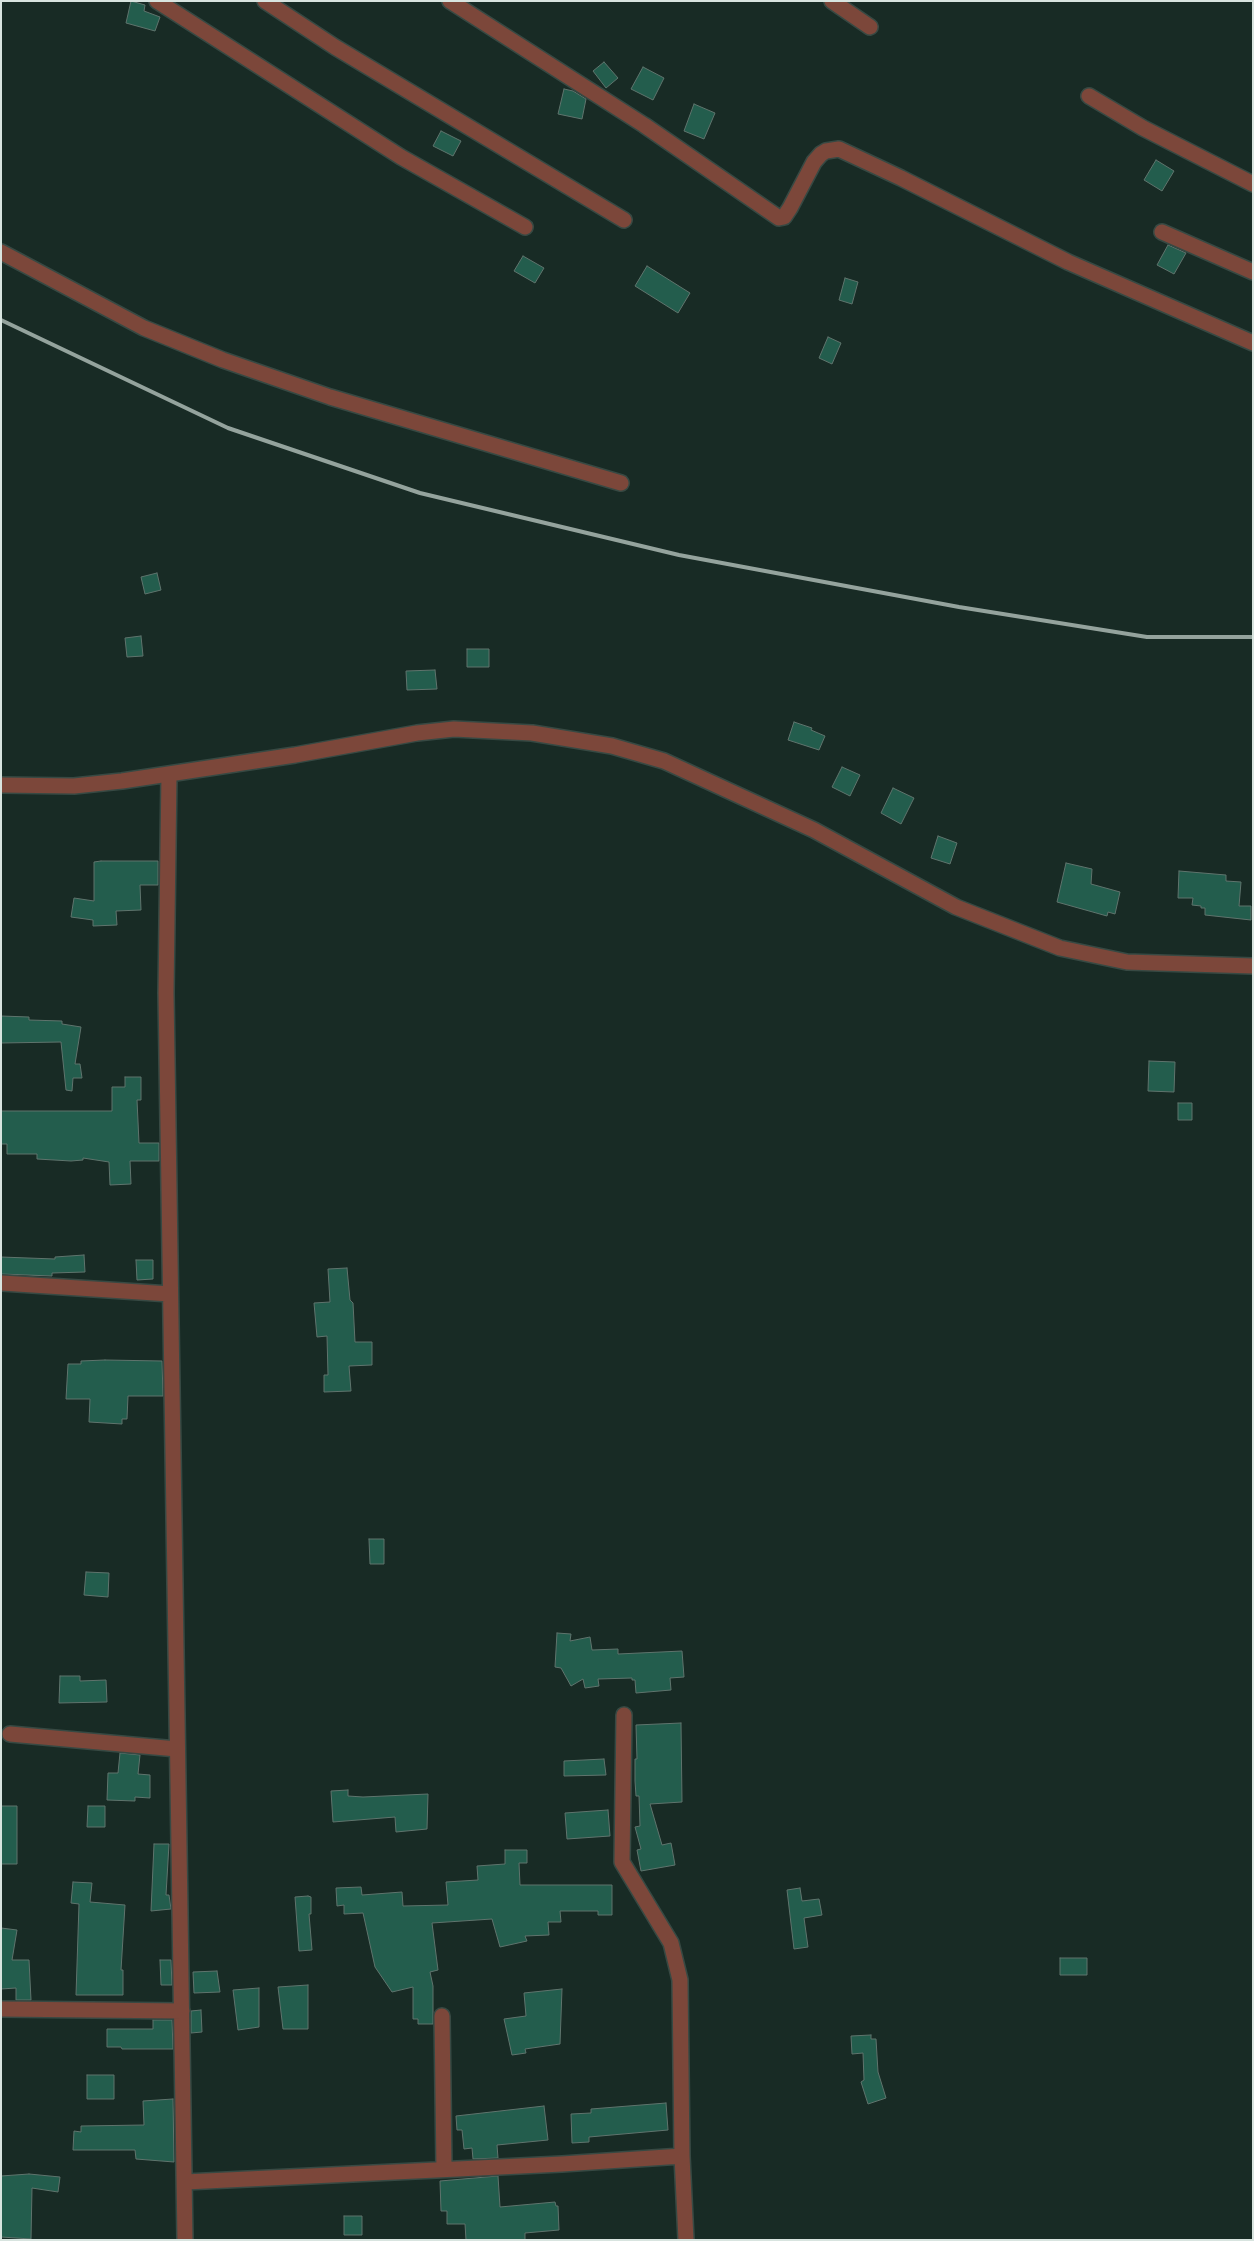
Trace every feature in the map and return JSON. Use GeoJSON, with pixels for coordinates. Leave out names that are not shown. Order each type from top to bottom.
{"type":"FeatureCollection","features":[{"type":"Feature","properties":{"kind":"street"},"geometry":{"type":"LineString","coordinates":[[157,1],[401,157],[525,226]]}},
{"type":"Feature","properties":{"kind":"street"},"geometry":{"type":"LineString","coordinates":[[265,1],[335,47],[624,220]]}},
{"type":"Feature","properties":{"kind":"street"},"geometry":{"type":"LineString","coordinates":[[450,1],[644,125],[779,218],[784,217],[790,208],[814,162],[826,151],[839,149],[1068,262],[1253,344]]}},
{"type":"Feature","properties":{"kind":"street"},"geometry":{"type":"LineString","coordinates":[[832,1],[870,27]]}},
{"type":"Feature","properties":{"kind":"street"},"geometry":{"type":"LineString","coordinates":[[1089,96],[1143,128],[1253,184]]}},
{"type":"Feature","properties":{"kind":"street"},"geometry":{"type":"LineString","coordinates":[[1162,232],[1253,272]]}},
{"type":"Feature","properties":{"kind":"street"},"geometry":{"type":"LineString","coordinates":[[1,252],[144,328],[223,360],[330,397],[621,483]]}},
{"type":"Feature","properties":{"kind":"street"},"geometry":{"type":"LineString","coordinates":[[1,785],[74,786],[169,774],[295,755],[417,732],[445,730],[532,733],[612,746],[664,761],[814,830],[956,907],[1060,948],[1127,962],[1253,966]]}},
{"type":"Feature","properties":{"kind":"street"},"geometry":{"type":"LineString","coordinates":[[169,774],[166,993],[185,2240]]}},
{"type":"Feature","properties":{"kind":"street"},"geometry":{"type":"LineString","coordinates":[[2,1283],[170,1294]]}},
{"type":"Feature","properties":{"kind":"street"},"geometry":{"type":"LineString","coordinates":[[624,1714],[622,1862],[671,1944],[680,1980],[682,2156],[686,2240]]}},
{"type":"Feature","properties":{"kind":"street"},"geometry":{"type":"LineString","coordinates":[[10,1734],[177,1749]]}},
{"type":"Feature","properties":{"kind":"street"},"geometry":{"type":"LineString","coordinates":[[1,2009],[182,2011]]}},
{"type":"Feature","properties":{"kind":"street"},"geometry":{"type":"LineString","coordinates":[[442,2016],[444,2169]]}},
{"type":"Feature","properties":{"kind":"street"},"geometry":{"type":"LineString","coordinates":[[185,2182],[682,2156]]}},
{"type":"Feature","properties":{"kind":"building"},"geometry":{"type":"Polygon","coordinates":[[[131,1],[145,5],[144,11],[160,17],[155,31],[126,23],[131,1]]]}},
{"type":"Feature","properties":{"kind":"building"},"geometry":{"type":"Polygon","coordinates":[[[604,62],[618,78],[606,88],[593,71],[604,62]]]}},
{"type":"Feature","properties":{"kind":"building"},"geometry":{"type":"Polygon","coordinates":[[[643,67],[664,78],[653,100],[631,89],[643,67]]]}},
{"type":"Feature","properties":{"kind":"building"},"geometry":{"type":"Polygon","coordinates":[[[564,89],[573,91],[586,99],[582,119],[558,114],[564,89]]]}},
{"type":"Feature","properties":{"kind":"building"},"geometry":{"type":"Polygon","coordinates":[[[694,104],[715,113],[704,139],[684,131],[694,104]]]}},
{"type":"Feature","properties":{"kind":"building"},"geometry":{"type":"Polygon","coordinates":[[[441,131],[461,141],[453,156],[433,146],[441,131]]]}},
{"type":"Feature","properties":{"kind":"building"},"geometry":{"type":"Polygon","coordinates":[[[1156,160],[1174,171],[1162,191],[1144,180],[1156,160]]]}},
{"type":"Feature","properties":{"kind":"building"},"geometry":{"type":"Polygon","coordinates":[[[1168,245],[1186,253],[1174,274],[1157,265],[1168,245]]]}},
{"type":"Feature","properties":{"kind":"building"},"geometry":{"type":"Polygon","coordinates":[[[523,256],[544,268],[535,283],[514,271],[523,256]]]}},
{"type":"Feature","properties":{"kind":"building"},"geometry":{"type":"Polygon","coordinates":[[[647,266],[690,293],[678,313],[635,286],[647,266]]]}},
{"type":"Feature","properties":{"kind":"building"},"geometry":{"type":"Polygon","coordinates":[[[845,278],[858,282],[852,304],[839,300],[845,278]]]}},
{"type":"Feature","properties":{"kind":"building"},"geometry":{"type":"Polygon","coordinates":[[[828,337],[841,343],[832,364],[819,358],[828,337]]]}},
{"type":"Feature","properties":{"kind":"building"},"geometry":{"type":"Polygon","coordinates":[[[157,573],[161,590],[145,594],[141,577],[157,573]]]}},
{"type":"Feature","properties":{"kind":"building"},"geometry":{"type":"Polygon","coordinates":[[[141,636],[143,656],[127,657],[125,638],[141,636]]]}},
{"type":"Feature","properties":{"kind":"building"},"geometry":{"type":"Polygon","coordinates":[[[467,649],[489,649],[489,667],[467,667],[467,649]]]}},
{"type":"Feature","properties":{"kind":"building"},"geometry":{"type":"Polygon","coordinates":[[[435,670],[437,689],[407,690],[406,671],[435,670]]]}},
{"type":"Feature","properties":{"kind":"building"},"geometry":{"type":"Polygon","coordinates":[[[794,722],[812,728],[811,730],[825,736],[819,750],[788,740],[794,722]]]}},
{"type":"Feature","properties":{"kind":"building"},"geometry":{"type":"Polygon","coordinates":[[[842,767],[860,775],[850,796],[832,787],[842,767]]]}},
{"type":"Feature","properties":{"kind":"building"},"geometry":{"type":"Polygon","coordinates":[[[893,788],[914,798],[901,824],[881,813],[893,788]]]}},
{"type":"Feature","properties":{"kind":"building"},"geometry":{"type":"Polygon","coordinates":[[[938,836],[957,843],[950,864],[931,858],[938,836]]]}},
{"type":"Feature","properties":{"kind":"building"},"geometry":{"type":"Polygon","coordinates":[[[158,861],[158,885],[140,885],[141,910],[116,911],[117,925],[93,926],[93,920],[71,917],[74,898],[94,901],[94,862],[158,861]]]}},
{"type":"Feature","properties":{"kind":"building"},"geometry":{"type":"Polygon","coordinates":[[[1066,863],[1092,869],[1091,884],[1120,892],[1115,914],[1108,912],[1107,916],[1057,902],[1066,863]]]}},
{"type":"Feature","properties":{"kind":"building"},"geometry":{"type":"Polygon","coordinates":[[[1179,871],[1226,875],[1226,881],[1241,882],[1239,906],[1251,906],[1251,920],[1205,915],[1205,908],[1192,905],[1193,898],[1178,898],[1179,871]]]}},
{"type":"Feature","properties":{"kind":"building"},"geometry":{"type":"Polygon","coordinates":[[[1,1016],[29,1017],[29,1020],[62,1021],[62,1024],[81,1027],[75,1064],[80,1064],[82,1078],[73,1078],[72,1091],[66,1090],[61,1042],[1,1043],[1,1016]]]}},
{"type":"Feature","properties":{"kind":"building"},"geometry":{"type":"Polygon","coordinates":[[[1149,1061],[1175,1062],[1174,1092],[1148,1091],[1149,1061]]]}},
{"type":"Feature","properties":{"kind":"building"},"geometry":{"type":"Polygon","coordinates":[[[125,1077],[141,1077],[141,1100],[137,1100],[139,1143],[159,1143],[159,1161],[130,1161],[131,1184],[110,1185],[109,1162],[83,1158],[83,1160],[71,1161],[37,1159],[37,1154],[7,1154],[7,1144],[1,1144],[1,1111],[112,1111],[112,1087],[125,1087],[125,1077]]]}},
{"type":"Feature","properties":{"kind":"building"},"geometry":{"type":"Polygon","coordinates":[[[1178,1103],[1192,1103],[1192,1120],[1178,1120],[1178,1103]]]}},
{"type":"Feature","properties":{"kind":"building"},"geometry":{"type":"Polygon","coordinates":[[[84,1255],[85,1272],[52,1273],[52,1276],[1,1274],[1,1257],[55,1259],[55,1257],[84,1255]]]}},
{"type":"Feature","properties":{"kind":"building"},"geometry":{"type":"Polygon","coordinates":[[[136,1260],[153,1260],[153,1279],[137,1280],[136,1260]]]}},
{"type":"Feature","properties":{"kind":"building"},"geometry":{"type":"Polygon","coordinates":[[[347,1268],[350,1300],[353,1303],[355,1342],[372,1342],[372,1365],[349,1366],[351,1391],[324,1392],[324,1375],[328,1375],[327,1336],[317,1337],[314,1303],[330,1302],[328,1269],[347,1268]]]}},
{"type":"Feature","properties":{"kind":"building"},"geometry":{"type":"Polygon","coordinates":[[[81,1361],[162,1361],[163,1396],[128,1396],[127,1419],[122,1419],[122,1424],[89,1422],[90,1399],[66,1399],[68,1364],[81,1364],[81,1361]]]}},
{"type":"Feature","properties":{"kind":"building"},"geometry":{"type":"Polygon","coordinates":[[[369,1539],[384,1539],[384,1564],[370,1564],[369,1539]]]}},
{"type":"Feature","properties":{"kind":"building"},"geometry":{"type":"Polygon","coordinates":[[[86,1572],[109,1573],[108,1597],[84,1595],[86,1572]]]}},
{"type":"Feature","properties":{"kind":"building"},"geometry":{"type":"Polygon","coordinates":[[[557,1633],[571,1634],[570,1641],[590,1637],[592,1650],[618,1649],[618,1654],[682,1651],[684,1677],[670,1678],[671,1690],[636,1693],[635,1680],[632,1680],[632,1678],[598,1679],[599,1686],[585,1688],[583,1679],[571,1686],[561,1668],[555,1667],[557,1633]]]}},
{"type":"Feature","properties":{"kind":"building"},"geometry":{"type":"Polygon","coordinates":[[[60,1676],[80,1676],[80,1681],[106,1680],[107,1702],[59,1703],[60,1676]]]}},
{"type":"Feature","properties":{"kind":"building"},"geometry":{"type":"Polygon","coordinates":[[[681,1723],[682,1802],[650,1804],[662,1845],[671,1843],[675,1865],[641,1871],[637,1850],[641,1849],[635,1827],[640,1826],[639,1796],[636,1796],[635,1781],[635,1759],[637,1759],[636,1725],[681,1723]]]}},
{"type":"Feature","properties":{"kind":"building"},"geometry":{"type":"Polygon","coordinates":[[[120,1753],[140,1755],[138,1774],[150,1775],[150,1798],[135,1797],[135,1801],[107,1800],[108,1773],[118,1773],[120,1753]]]}},
{"type":"Feature","properties":{"kind":"building"},"geometry":{"type":"Polygon","coordinates":[[[604,1759],[606,1775],[564,1776],[564,1761],[604,1759]]]}},
{"type":"Feature","properties":{"kind":"building"},"geometry":{"type":"Polygon","coordinates":[[[348,1790],[348,1796],[363,1797],[428,1794],[427,1829],[396,1832],[395,1817],[333,1822],[331,1791],[348,1790]]]}},
{"type":"Feature","properties":{"kind":"building"},"geometry":{"type":"Polygon","coordinates":[[[1,1806],[17,1806],[17,1864],[1,1864],[1,1806]]]}},
{"type":"Feature","properties":{"kind":"building"},"geometry":{"type":"Polygon","coordinates":[[[88,1806],[105,1806],[105,1827],[87,1827],[88,1806]]]}},
{"type":"Feature","properties":{"kind":"building"},"geometry":{"type":"Polygon","coordinates":[[[608,1810],[610,1836],[567,1839],[565,1813],[608,1810]]]}},
{"type":"Feature","properties":{"kind":"building"},"geometry":{"type":"Polygon","coordinates":[[[154,1844],[169,1844],[166,1895],[169,1895],[171,1909],[151,1911],[154,1844]]]}},
{"type":"Feature","properties":{"kind":"building"},"geometry":{"type":"Polygon","coordinates":[[[505,1850],[527,1850],[527,1863],[519,1863],[520,1885],[612,1885],[612,1915],[598,1915],[598,1911],[560,1911],[561,1922],[548,1922],[549,1935],[525,1936],[527,1941],[500,1947],[492,1919],[432,1923],[438,1970],[430,1972],[433,1986],[433,2024],[418,2024],[418,2019],[413,2019],[413,1987],[392,1992],[375,1967],[363,1913],[344,1914],[344,1905],[337,1906],[336,1888],[361,1887],[362,1895],[402,1892],[403,1906],[448,1905],[446,1882],[478,1880],[477,1866],[505,1864],[505,1850]]]}},
{"type":"Feature","properties":{"kind":"building"},"geometry":{"type":"Polygon","coordinates":[[[73,1882],[92,1883],[90,1902],[125,1905],[121,1970],[123,1970],[123,1995],[76,1995],[79,1904],[71,1903],[73,1882]]]}},
{"type":"Feature","properties":{"kind":"building"},"geometry":{"type":"Polygon","coordinates":[[[800,1888],[802,1901],[819,1899],[822,1915],[804,1918],[808,1947],[794,1949],[787,1890],[800,1888]]]}},
{"type":"Feature","properties":{"kind":"building"},"geometry":{"type":"Polygon","coordinates":[[[295,1897],[311,1897],[311,1914],[309,1914],[312,1950],[299,1951],[295,1897]]]}},
{"type":"Feature","properties":{"kind":"building"},"geometry":{"type":"Polygon","coordinates":[[[1,1928],[17,1930],[12,1960],[29,1960],[31,2000],[16,2000],[16,1988],[1,1989],[1,1928]]]}},
{"type":"Feature","properties":{"kind":"building"},"geometry":{"type":"Polygon","coordinates":[[[1060,1958],[1087,1958],[1087,1975],[1060,1975],[1060,1958]]]}},
{"type":"Feature","properties":{"kind":"building"},"geometry":{"type":"Polygon","coordinates":[[[160,1960],[171,1960],[172,1985],[161,1985],[160,1960]]]}},
{"type":"Feature","properties":{"kind":"building"},"geometry":{"type":"Polygon","coordinates":[[[217,1971],[220,1992],[194,1993],[193,1972],[217,1971]]]}},
{"type":"Feature","properties":{"kind":"building"},"geometry":{"type":"Polygon","coordinates":[[[308,1985],[308,2029],[283,2029],[278,1987],[308,1985]]]}},
{"type":"Feature","properties":{"kind":"building"},"geometry":{"type":"Polygon","coordinates":[[[259,1988],[259,2027],[238,2030],[233,1990],[259,1988]]]}},
{"type":"Feature","properties":{"kind":"building"},"geometry":{"type":"Polygon","coordinates":[[[562,1989],[560,2044],[525,2049],[526,2053],[512,2055],[504,2019],[526,2016],[524,1993],[562,1989]]]}},
{"type":"Feature","properties":{"kind":"building"},"geometry":{"type":"Polygon","coordinates":[[[201,2010],[202,2032],[191,2033],[191,2011],[201,2010]]]}},
{"type":"Feature","properties":{"kind":"building"},"geometry":{"type":"Polygon","coordinates":[[[153,2020],[172,2020],[173,2049],[122,2049],[121,2047],[107,2047],[107,2029],[153,2029],[153,2020]]]}},
{"type":"Feature","properties":{"kind":"building"},"geometry":{"type":"Polygon","coordinates":[[[871,2035],[871,2039],[876,2039],[878,2072],[886,2098],[868,2104],[861,2082],[864,2080],[863,2053],[852,2054],[851,2036],[871,2035]]]}},
{"type":"Feature","properties":{"kind":"building"},"geometry":{"type":"Polygon","coordinates":[[[87,2075],[114,2075],[114,2099],[87,2099],[87,2075]]]}},
{"type":"Feature","properties":{"kind":"building"},"geometry":{"type":"Polygon","coordinates":[[[173,2099],[174,2162],[136,2159],[135,2150],[73,2150],[74,2131],[81,2132],[81,2126],[144,2125],[143,2101],[173,2099]]]}},
{"type":"Feature","properties":{"kind":"building"},"geometry":{"type":"Polygon","coordinates":[[[666,2103],[668,2130],[589,2137],[589,2142],[572,2143],[571,2114],[591,2113],[591,2109],[666,2103]]]}},
{"type":"Feature","properties":{"kind":"building"},"geometry":{"type":"Polygon","coordinates":[[[544,2106],[548,2140],[497,2145],[498,2158],[473,2159],[472,2148],[464,2149],[462,2130],[457,2130],[456,2116],[544,2106]]]}},
{"type":"Feature","properties":{"kind":"building"},"geometry":{"type":"Polygon","coordinates":[[[29,2174],[60,2177],[58,2192],[32,2188],[31,2239],[1,2237],[1,2176],[29,2174]]]}},
{"type":"Feature","properties":{"kind":"building"},"geometry":{"type":"Polygon","coordinates":[[[498,2176],[500,2207],[555,2202],[556,2206],[558,2206],[559,2230],[525,2233],[525,2240],[466,2240],[465,2224],[447,2224],[447,2211],[441,2211],[440,2181],[498,2176]]]}},
{"type":"Feature","properties":{"kind":"building"},"geometry":{"type":"Polygon","coordinates":[[[344,2216],[362,2216],[362,2235],[344,2235],[344,2216]]]}},
{"type":"Feature","properties":{"kind":"railway"},"geometry":{"type":"LineString","coordinates":[[1,320],[228,428],[420,493],[679,555],[959,607],[1147,637],[1253,637]]}}]}
